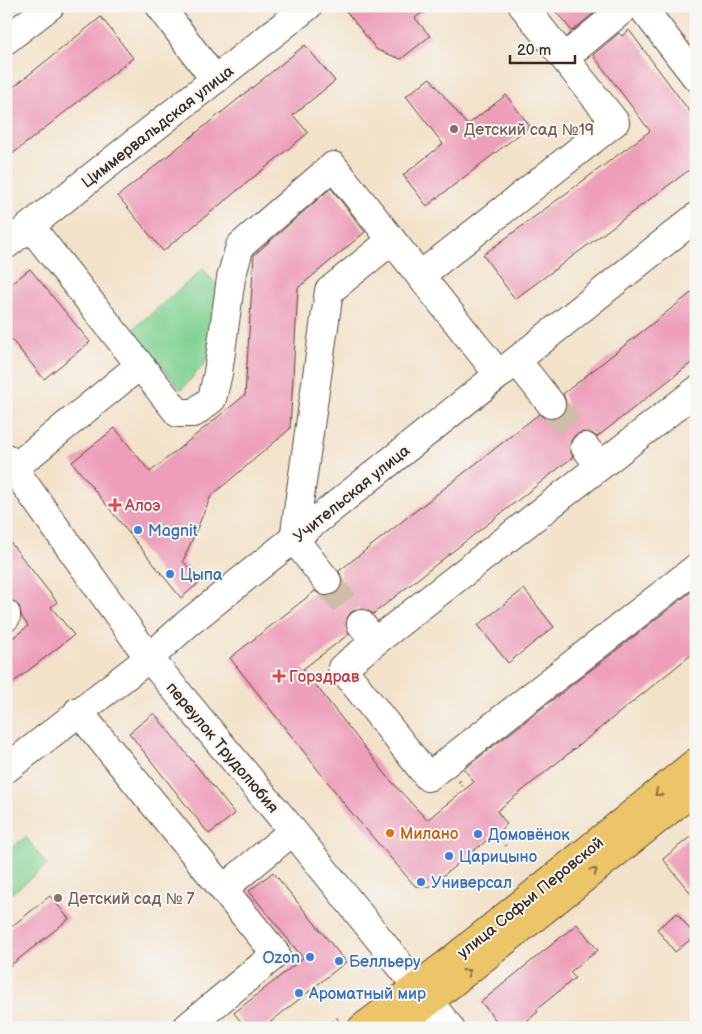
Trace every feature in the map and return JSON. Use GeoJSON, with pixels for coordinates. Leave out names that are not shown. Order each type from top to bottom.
{"type":"FeatureCollection","features":[{"type":"Feature","properties":{"kind":"main road","name":"улица Софьи Перовской"},"geometry":{"type":"LineString","coordinates":[[396,1028],[423,994],[696,762]]}},
{"type":"Feature","properties":{"kind":"main road","name":"улица Софьи Перовской"},"geometry":{"type":"LineString","coordinates":[[362,1028],[423,994],[696,789]]}},
{"type":"Feature","properties":{"kind":"street"},"geometry":{"type":"LineString","coordinates":[[6,40],[50,6]]}},
{"type":"Feature","properties":{"kind":"street"},"geometry":{"type":"LineString","coordinates":[[160,6],[215,80]]}},
{"type":"Feature","properties":{"kind":"street","name":"Циммервальдская улица"},"geometry":{"type":"LineString","coordinates":[[6,245],[308,6]]}},
{"type":"Feature","properties":{"kind":"street"},"geometry":{"type":"LineString","coordinates":[[421,275],[615,122],[523,6]]}},
{"type":"Feature","properties":{"kind":"street"},"geometry":{"type":"LineString","coordinates":[[564,58],[627,6]]}},
{"type":"Feature","properties":{"kind":"street"},"geometry":{"type":"LineString","coordinates":[[641,6],[696,76]]}},
{"type":"Feature","properties":{"kind":"street"},"geometry":{"type":"LineString","coordinates":[[30,226],[178,413],[194,413],[212,398],[218,373],[230,278],[240,246],[333,166],[421,275],[508,368],[551,404]]}},
{"type":"Feature","properties":{"kind":"street","name":"Учительская улица"},"geometry":{"type":"LineString","coordinates":[[6,769],[78,711],[149,658],[187,624],[696,217]]}},
{"type":"Feature","properties":{"kind":"street"},"geometry":{"type":"LineString","coordinates":[[327,581],[294,539],[329,291],[392,240]]}},
{"type":"Feature","properties":{"kind":"street"},"geometry":{"type":"LineString","coordinates":[[10,463],[140,365]]}},
{"type":"Feature","properties":{"kind":"street"},"geometry":{"type":"LineString","coordinates":[[696,391],[592,457],[368,633],[342,668],[428,777],[696,568]]}},
{"type":"Feature","properties":{"kind":"street","name":"переулок Трудолюбия"},"geometry":{"type":"LineString","coordinates":[[10,463],[149,658],[293,831],[450,1028]]}},
{"type":"Feature","properties":{"kind":"street"},"geometry":{"type":"LineString","coordinates":[[78,711],[276,954],[187,1027]]}},
{"type":"Feature","properties":{"kind":"street"},"geometry":{"type":"LineString","coordinates":[[223,889],[293,831]]}},
{"type":"Feature","properties":{"kind":"path"},"geometry":{"type":"LineString","coordinates":[[498,832],[508,848]]}},
{"type":"Feature","properties":{"kind":"green space"},"geometry":{"type":"Polygon","coordinates":[[[203,269],[220,289],[206,362],[181,390],[132,330],[203,269]]]}},
{"type":"Feature","properties":{"kind":"green space"},"geometry":{"type":"Polygon","coordinates":[[[26,837],[47,865],[6,898],[6,852],[26,837]]]}},
{"type":"Feature","properties":{"kind":"building"},"geometry":{"type":"Polygon","coordinates":[[[342,6],[430,6],[415,18],[430,36],[401,59],[377,50],[342,6]]]}},
{"type":"Feature","properties":{"kind":"building"},"geometry":{"type":"Polygon","coordinates":[[[551,6],[597,6],[599,9],[572,31],[551,6]]]}},
{"type":"Feature","properties":{"kind":"building"},"geometry":{"type":"Polygon","coordinates":[[[101,17],[133,58],[6,159],[6,93],[101,17]]]}},
{"type":"Feature","properties":{"kind":"building"},"geometry":{"type":"Polygon","coordinates":[[[629,30],[696,120],[696,165],[515,299],[483,255],[650,131],[593,55],[619,33],[622,36],[629,30]]]}},
{"type":"Feature","properties":{"kind":"building"},"geometry":{"type":"Polygon","coordinates":[[[305,45],[335,81],[293,115],[308,133],[163,251],[118,196],[305,45]]]}},
{"type":"Feature","properties":{"kind":"building"},"geometry":{"type":"Polygon","coordinates":[[[430,78],[467,125],[506,95],[530,126],[427,206],[403,175],[443,144],[406,96],[430,78]]]}},
{"type":"Feature","properties":{"kind":"building"},"geometry":{"type":"Polygon","coordinates":[[[331,188],[365,232],[298,288],[290,429],[211,496],[183,561],[200,582],[181,598],[72,462],[115,428],[150,472],[245,395],[254,255],[331,188]]]}},
{"type":"Feature","properties":{"kind":"building"},"geometry":{"type":"Polygon","coordinates":[[[30,269],[90,342],[44,379],[6,333],[6,288],[30,269]]]}},
{"type":"Feature","properties":{"kind":"building"},"geometry":{"type":"Polygon","coordinates":[[[696,289],[696,359],[597,437],[591,433],[583,432],[575,435],[571,441],[570,449],[573,457],[373,614],[367,610],[359,609],[351,612],[347,618],[346,626],[349,634],[303,669],[391,781],[427,820],[474,782],[464,769],[696,588],[696,651],[497,811],[507,824],[429,887],[415,886],[351,812],[230,658],[315,591],[321,595],[329,596],[337,593],[342,586],[339,571],[539,414],[546,419],[560,417],[566,409],[566,401],[563,394],[696,289]]]}},
{"type":"Feature","properties":{"kind":"building"},"geometry":{"type":"Polygon","coordinates":[[[6,537],[57,602],[51,607],[74,635],[6,688],[6,643],[28,626],[22,617],[19,606],[6,597],[6,537]]]}},
{"type":"Feature","properties":{"kind":"building"},"geometry":{"type":"Polygon","coordinates":[[[524,589],[554,627],[508,663],[478,625],[524,589]]]}},
{"type":"Feature","properties":{"kind":"building"},"geometry":{"type":"Polygon","coordinates":[[[154,713],[235,814],[209,834],[129,733],[154,713]]]}},
{"type":"Feature","properties":{"kind":"building"},"geometry":{"type":"Polygon","coordinates":[[[696,832],[696,900],[663,859],[696,832]]]}},
{"type":"Feature","properties":{"kind":"building"},"geometry":{"type":"Polygon","coordinates":[[[273,872],[346,962],[263,1028],[246,1028],[234,1013],[303,958],[249,891],[273,872]]]}},
{"type":"Feature","properties":{"kind":"building"},"geometry":{"type":"Polygon","coordinates":[[[50,896],[69,919],[6,969],[6,931],[50,896]]]}},
{"type":"Feature","properties":{"kind":"building"},"geometry":{"type":"Polygon","coordinates":[[[677,913],[695,936],[675,952],[657,929],[677,913]]]}},
{"type":"Feature","properties":{"kind":"building"},"geometry":{"type":"Polygon","coordinates":[[[577,924],[598,950],[570,972],[575,978],[536,1010],[538,1012],[518,1028],[502,1028],[481,1002],[577,924]]]}},
{"type":"Feature","properties":{"kind":"tunnel"},"geometry":{"type":"LineString","coordinates":[[551,404],[585,447]]}},
{"type":"Feature","properties":{"kind":"tunnel"},"geometry":{"type":"LineString","coordinates":[[327,581],[361,624]]}},
{"type":"Feature","properties":{"kind":"place","name":"Детский сад №19"},"geometry":{"type":"Point","coordinates":[454,129]}},
{"type":"Feature","properties":{"kind":"place","name":"Алоэ"},"geometry":{"type":"Point","coordinates":[115,505]}},
{"type":"Feature","properties":{"kind":"place","name":"Magnit"},"geometry":{"type":"Point","coordinates":[138,530]}},
{"type":"Feature","properties":{"kind":"place","name":"Цыпа"},"geometry":{"type":"Point","coordinates":[170,574]}},
{"type":"Feature","properties":{"kind":"place","name":"Горздрав"},"geometry":{"type":"Point","coordinates":[279,676]}},
{"type":"Feature","properties":{"kind":"place","name":"Милано"},"geometry":{"type":"Point","coordinates":[390,833]}},
{"type":"Feature","properties":{"kind":"place","name":"Домовёнок"},"geometry":{"type":"Point","coordinates":[478,834]}},
{"type":"Feature","properties":{"kind":"place","name":"Царицыно"},"geometry":{"type":"Point","coordinates":[449,856]}},
{"type":"Feature","properties":{"kind":"place","name":"Универсал"},"geometry":{"type":"Point","coordinates":[421,882]}},
{"type":"Feature","properties":{"kind":"place","name":"Детский сад № 7"},"geometry":{"type":"Point","coordinates":[58,898]}},
{"type":"Feature","properties":{"kind":"place","name":"Ozon"},"geometry":{"type":"Point","coordinates":[310,957]}},
{"type":"Feature","properties":{"kind":"place","name":"Белльеру"},"geometry":{"type":"Point","coordinates":[339,961]}},
{"type":"Feature","properties":{"kind":"place","name":"Ароматный мир"},"geometry":{"type":"Point","coordinates":[299,993]}}]}
